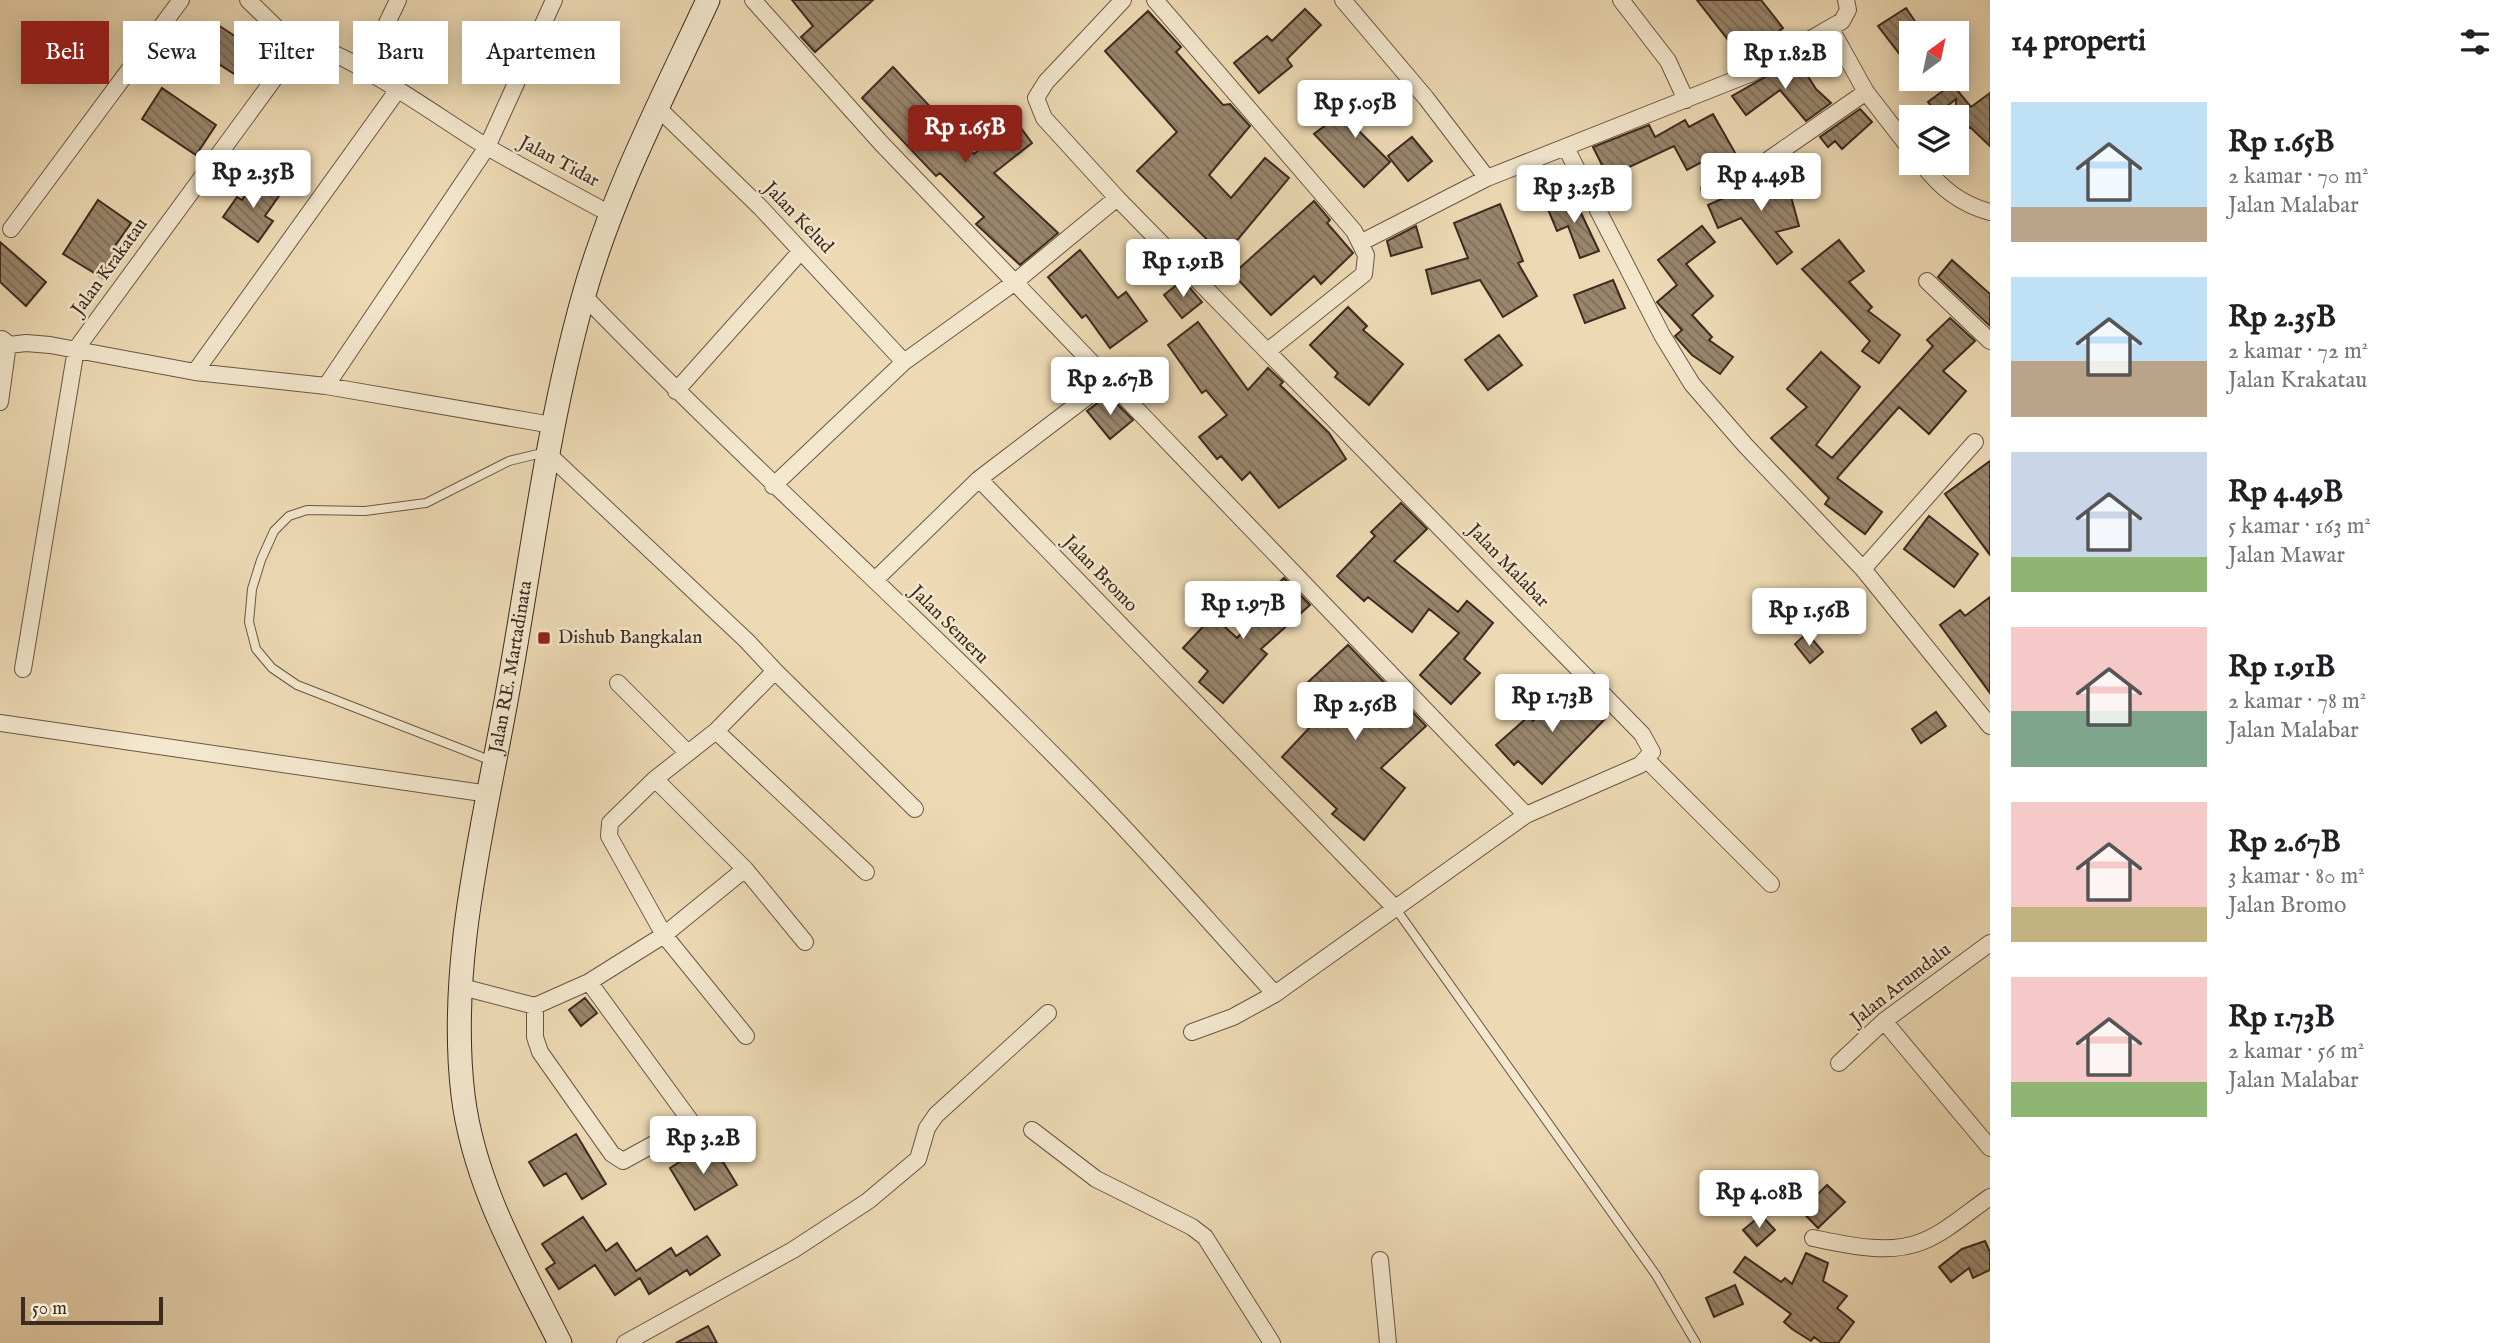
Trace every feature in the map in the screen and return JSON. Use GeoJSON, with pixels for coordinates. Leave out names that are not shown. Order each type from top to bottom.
{"type":"FeatureCollection","features":[{"type":"Feature","properties":{"kind":"main road","name":"Jalan RE. Martadinata"},"geometry":{"type":"LineString","coordinates":[[559,1343],[494,1211],[475,1156],[463,1093],[461,987],[469,910],[523,612],[546,452],[584,296],[610,214],[708,0]]}},
{"type":"Feature","properties":{"kind":"street"},"geometry":{"type":"LineString","coordinates":[[11,229],[181,0]]}},
{"type":"Feature","properties":{"kind":"street"},"geometry":{"type":"LineString","coordinates":[[249,0],[270,21]]}},
{"type":"Feature","properties":{"kind":"street"},"geometry":{"type":"LineString","coordinates":[[388,21],[398,0]]}},
{"type":"Feature","properties":{"kind":"street"},"geometry":{"type":"LineString","coordinates":[[326,386],[487,148],[554,0]]}},
{"type":"Feature","properties":{"kind":"street"},"geometry":{"type":"LineString","coordinates":[[753,0],[881,143],[1526,815]]}},
{"type":"Feature","properties":{"kind":"street","name":"Jalan Malabar"},"geometry":{"type":"LineString","coordinates":[[1123,0],[1046,82],[1036,98],[1044,118],[1117,198],[1642,734],[1651,752],[1647,760]]}},
{"type":"Feature","properties":{"kind":"street"},"geometry":{"type":"LineString","coordinates":[[1155,0],[1362,242],[1367,260],[1364,274],[1269,351]]}},
{"type":"Feature","properties":{"kind":"street"},"geometry":{"type":"LineString","coordinates":[[1343,0],[1426,98],[1486,178]]}},
{"type":"Feature","properties":{"kind":"street"},"geometry":{"type":"LineString","coordinates":[[1620,0],[1668,61],[1686,100]]}},
{"type":"Feature","properties":{"kind":"street"},"geometry":{"type":"LineString","coordinates":[[1362,242],[1486,178],[1752,74],[1842,21],[1848,10],[1846,0]]}},
{"type":"Feature","properties":{"kind":"street"},"geometry":{"type":"LineString","coordinates":[[1831,29],[1866,92],[1899,134]]}},
{"type":"Feature","properties":{"kind":"street","name":"Jalan Krakatau"},"geometry":{"type":"LineString","coordinates":[[76,349],[269,84]]}},
{"type":"Feature","properties":{"kind":"street"},"geometry":{"type":"LineString","coordinates":[[387,84],[487,148]]}},
{"type":"Feature","properties":{"kind":"street"},"geometry":{"type":"LineString","coordinates":[[194,372],[397,91]]}},
{"type":"Feature","properties":{"kind":"street"},"geometry":{"type":"LineString","coordinates":[[1709,189],[1769,160],[1866,92]]}},
{"type":"Feature","properties":{"kind":"street","name":"Jalan Kelud"},"geometry":{"type":"LineString","coordinates":[[658,107],[801,251],[905,362]]}},
{"type":"Feature","properties":{"kind":"street","name":"Jalan Tidar"},"geometry":{"type":"LineString","coordinates":[[487,148],[610,214]]}},
{"type":"Feature","properties":{"kind":"street"},"geometry":{"type":"LineString","coordinates":[[1566,148],[1662,335],[1692,384],[1745,445],[1863,569],[1990,726]]}},
{"type":"Feature","properties":{"kind":"street"},"geometry":{"type":"LineString","coordinates":[[1931,175],[1965,205],[1990,212]]}},
{"type":"Feature","properties":{"kind":"street"},"geometry":{"type":"LineString","coordinates":[[773,486],[905,362],[1015,282],[1117,198]]}},
{"type":"Feature","properties":{"kind":"street"},"geometry":{"type":"LineString","coordinates":[[676,391],[801,251]]}},
{"type":"Feature","properties":{"kind":"street"},"geometry":{"type":"LineString","coordinates":[[1927,281],[1990,341]]}},
{"type":"Feature","properties":{"kind":"street","name":"Jalan Semeru"},"geometry":{"type":"LineString","coordinates":[[584,296],[676,391],[875,580],[1111,814],[1275,994]]}},
{"type":"Feature","properties":{"kind":"street"},"geometry":{"type":"LineString","coordinates":[[0,402],[3,343],[26,343],[76,349],[194,372],[326,386],[552,425]]}},
{"type":"Feature","properties":{"kind":"street"},"geometry":{"type":"LineString","coordinates":[[23,669],[76,349]]}},
{"type":"Feature","properties":{"kind":"street"},"geometry":{"type":"LineString","coordinates":[[875,580],[979,479],[1108,381]]}},
{"type":"Feature","properties":{"kind":"street"},"geometry":{"type":"LineString","coordinates":[[1863,569],[1975,442]]}},
{"type":"Feature","properties":{"kind":"street"},"geometry":{"type":"LineString","coordinates":[[546,452],[747,641],[915,809]]}},
{"type":"Feature","properties":{"kind":"street","name":"Jalan Bromo"},"geometry":{"type":"LineString","coordinates":[[979,479],[1396,909]]}},
{"type":"Feature","properties":{"kind":"street"},"geometry":{"type":"LineString","coordinates":[[746,1036],[664,935],[608,832],[610,823],[655,779],[716,732],[775,671]]}},
{"type":"Feature","properties":{"kind":"street"},"geometry":{"type":"LineString","coordinates":[[618,682],[687,752]]}},
{"type":"Feature","properties":{"kind":"street"},"geometry":{"type":"LineString","coordinates":[[0,723],[489,794]]}},
{"type":"Feature","properties":{"kind":"street"},"geometry":{"type":"LineString","coordinates":[[716,732],[866,872]]}},
{"type":"Feature","properties":{"kind":"street"},"geometry":{"type":"LineString","coordinates":[[1192,1032],[1233,1017],[1275,994],[1526,815],[1602,784],[1647,760],[1771,884]]}},
{"type":"Feature","properties":{"kind":"street"},"geometry":{"type":"LineString","coordinates":[[655,779],[745,869],[805,942]]}},
{"type":"Feature","properties":{"kind":"street"},"geometry":{"type":"LineString","coordinates":[[461,987],[535,1006],[589,982],[664,935],[745,869]]}},
{"type":"Feature","properties":{"kind":"street","name":"Jalan Arumdalu"},"geometry":{"type":"LineString","coordinates":[[1839,1063],[1884,1021],[1990,943]]}},
{"type":"Feature","properties":{"kind":"street"},"geometry":{"type":"LineString","coordinates":[[535,1006],[535,1037],[540,1052],[612,1154],[623,1161],[692,1123],[589,982]]}},
{"type":"Feature","properties":{"kind":"street"},"geometry":{"type":"LineString","coordinates":[[625,1343],[793,1250],[868,1201],[918,1159],[927,1128],[936,1115],[1048,1013]]}},
{"type":"Feature","properties":{"kind":"street"},"geometry":{"type":"LineString","coordinates":[[1884,1021],[1990,1148]]}},
{"type":"Feature","properties":{"kind":"street"},"geometry":{"type":"LineString","coordinates":[[1032,1130],[1096,1179],[1192,1227],[1205,1237],[1272,1343]]}},
{"type":"Feature","properties":{"kind":"street"},"geometry":{"type":"LineString","coordinates":[[1813,1238],[1852,1246],[1906,1247],[1933,1236],[1990,1198]]}},
{"type":"Feature","properties":{"kind":"street"},"geometry":{"type":"LineString","coordinates":[[1380,1260],[1388,1343]]}},
{"type":"Feature","properties":{"kind":"lane"},"geometry":{"type":"LineString","coordinates":[[495,762],[297,685],[272,668],[256,649],[249,622],[252,589],[274,531],[296,512],[365,511],[426,503],[509,461],[546,452]]}},
{"type":"Feature","properties":{"kind":"lane"},"geometry":{"type":"LineString","coordinates":[[1396,909],[1656,1275],[1696,1343]]}},
{"type":"Feature","properties":{"kind":"building"},"geometry":{"type":"Polygon","coordinates":[[[792,0],[873,0],[815,52],[801,37],[813,26],[792,0]]]}},
{"type":"Feature","properties":{"kind":"building"},"geometry":{"type":"Polygon","coordinates":[[[1697,0],[1761,0],[1783,28],[1743,59],[1697,0]]]}},
{"type":"Feature","properties":{"kind":"building"},"geometry":{"type":"Polygon","coordinates":[[[1906,8],[1915,21],[1899,21],[1899,53],[1878,26],[1906,8]]]}},
{"type":"Feature","properties":{"kind":"building"},"geometry":{"type":"Polygon","coordinates":[[[1305,9],[1321,25],[1287,59],[1292,66],[1259,93],[1234,63],[1267,36],[1272,41],[1305,9]]]}},
{"type":"Feature","properties":{"kind":"building"},"geometry":{"type":"Polygon","coordinates":[[[1148,11],[1181,47],[1176,52],[1223,105],[1230,104],[1250,126],[1209,175],[1231,198],[1265,158],[1289,178],[1224,256],[1137,171],[1177,132],[1105,51],[1148,11]]]}},
{"type":"Feature","properties":{"kind":"building"},"geometry":{"type":"Polygon","coordinates":[[[220,26],[234,36],[234,74],[220,65],[220,26]]]}},
{"type":"Feature","properties":{"kind":"building"},"geometry":{"type":"Polygon","coordinates":[[[1797,59],[1816,89],[1831,103],[1806,121],[1780,90],[1746,115],[1732,96],[1797,59]]]}},
{"type":"Feature","properties":{"kind":"building"},"geometry":{"type":"Polygon","coordinates":[[[893,67],[974,154],[1015,120],[1032,143],[994,173],[1058,233],[1020,265],[976,224],[984,217],[940,173],[936,176],[862,98],[893,67]]]}},
{"type":"Feature","properties":{"kind":"building"},"geometry":{"type":"Polygon","coordinates":[[[162,88],[216,125],[196,155],[142,119],[162,88]]]}},
{"type":"Feature","properties":{"kind":"building"},"geometry":{"type":"Polygon","coordinates":[[[1371,91],[1384,107],[1357,129],[1390,162],[1364,187],[1314,134],[1371,91]]]}},
{"type":"Feature","properties":{"kind":"building"},"geometry":{"type":"Polygon","coordinates":[[[1943,91],[1958,91],[1971,107],[1990,93],[1990,146],[1969,128],[1969,105],[1956,105],[1956,99],[1948,105],[1930,105],[1928,102],[1943,91]]]}},
{"type":"Feature","properties":{"kind":"building"},"geometry":{"type":"Polygon","coordinates":[[[1860,109],[1872,122],[1842,149],[1835,141],[1828,147],[1820,137],[1860,109]]]}},
{"type":"Feature","properties":{"kind":"building"},"geometry":{"type":"Polygon","coordinates":[[[1713,114],[1738,158],[1720,168],[1713,156],[1687,170],[1674,146],[1608,177],[1593,147],[1649,125],[1655,137],[1685,120],[1689,127],[1713,114]]]}},
{"type":"Feature","properties":{"kind":"building"},"geometry":{"type":"Polygon","coordinates":[[[1412,137],[1432,161],[1408,181],[1388,156],[1412,137]]]}},
{"type":"Feature","properties":{"kind":"building"},"geometry":{"type":"Polygon","coordinates":[[[1784,171],[1799,226],[1776,232],[1792,252],[1777,264],[1741,218],[1718,228],[1708,205],[1784,171]]]}},
{"type":"Feature","properties":{"kind":"building"},"geometry":{"type":"Polygon","coordinates":[[[257,178],[281,193],[265,216],[273,221],[258,242],[223,217],[237,197],[242,200],[257,178]]]}},
{"type":"Feature","properties":{"kind":"building"},"geometry":{"type":"Polygon","coordinates":[[[1573,196],[1599,251],[1580,258],[1568,226],[1557,231],[1547,207],[1573,196]]]}},
{"type":"Feature","properties":{"kind":"building"},"geometry":{"type":"Polygon","coordinates":[[[98,200],[131,223],[115,246],[122,250],[104,279],[63,254],[98,200]]]}},
{"type":"Feature","properties":{"kind":"building"},"geometry":{"type":"Polygon","coordinates":[[[1314,201],[1330,220],[1327,223],[1353,253],[1321,284],[1314,276],[1271,315],[1233,274],[1314,201]]]}},
{"type":"Feature","properties":{"kind":"building"},"geometry":{"type":"Polygon","coordinates":[[[1500,204],[1523,261],[1518,263],[1537,296],[1503,317],[1480,280],[1432,294],[1426,270],[1468,258],[1454,223],[1500,204]]]}},
{"type":"Feature","properties":{"kind":"building"},"geometry":{"type":"Polygon","coordinates":[[[1416,226],[1422,247],[1391,256],[1387,241],[1416,226]]]}},
{"type":"Feature","properties":{"kind":"building"},"geometry":{"type":"Polygon","coordinates":[[[1702,226],[1715,242],[1686,264],[1713,296],[1692,315],[1712,337],[1709,340],[1733,357],[1720,374],[1692,355],[1675,336],[1682,330],[1657,302],[1677,285],[1658,260],[1702,226]]]}},
{"type":"Feature","properties":{"kind":"building"},"geometry":{"type":"Polygon","coordinates":[[[1839,240],[1864,271],[1849,282],[1872,307],[1868,311],[1900,335],[1879,363],[1862,351],[1870,341],[1802,269],[1839,240]]]}},
{"type":"Feature","properties":{"kind":"building"},"geometry":{"type":"Polygon","coordinates":[[[0,242],[46,282],[26,306],[0,282],[0,242]]]}},
{"type":"Feature","properties":{"kind":"building"},"geometry":{"type":"Polygon","coordinates":[[[1080,250],[1118,298],[1126,292],[1147,321],[1110,348],[1086,315],[1082,318],[1048,277],[1080,250]]]}},
{"type":"Feature","properties":{"kind":"building"},"geometry":{"type":"Polygon","coordinates":[[[1952,260],[1990,294],[1990,326],[1938,277],[1952,260]]]}},
{"type":"Feature","properties":{"kind":"building"},"geometry":{"type":"Polygon","coordinates":[[[1183,280],[1202,302],[1182,318],[1164,295],[1183,280]]]}},
{"type":"Feature","properties":{"kind":"building"},"geometry":{"type":"Polygon","coordinates":[[[1613,280],[1625,308],[1585,323],[1574,295],[1613,280]]]}},
{"type":"Feature","properties":{"kind":"building"},"geometry":{"type":"Polygon","coordinates":[[[1348,307],[1367,326],[1363,330],[1403,364],[1369,405],[1335,377],[1338,373],[1310,345],[1348,307]]]}},
{"type":"Feature","properties":{"kind":"building"},"geometry":{"type":"Polygon","coordinates":[[[1950,318],[1975,341],[1943,371],[1966,391],[1929,434],[1899,407],[1837,478],[1882,512],[1865,534],[1825,504],[1829,498],[1771,438],[1807,407],[1787,389],[1821,352],[1860,387],[1816,445],[1832,458],[1933,346],[1927,340],[1950,318]]]}},
{"type":"Feature","properties":{"kind":"building"},"geometry":{"type":"Polygon","coordinates":[[[1198,322],[1248,390],[1268,368],[1283,382],[1280,385],[1329,433],[1346,459],[1279,508],[1250,472],[1242,480],[1221,456],[1217,459],[1199,437],[1227,415],[1206,390],[1202,393],[1168,345],[1198,322]]]}},
{"type":"Feature","properties":{"kind":"building"},"geometry":{"type":"Polygon","coordinates":[[[1499,335],[1522,365],[1488,390],[1465,360],[1499,335]]]}},
{"type":"Feature","properties":{"kind":"building"},"geometry":{"type":"Polygon","coordinates":[[[1108,395],[1133,420],[1110,439],[1087,411],[1108,395]]]}},
{"type":"Feature","properties":{"kind":"building"},"geometry":{"type":"Polygon","coordinates":[[[1990,461],[1990,555],[1945,494],[1990,461]]]}},
{"type":"Feature","properties":{"kind":"building"},"geometry":{"type":"Polygon","coordinates":[[[1401,503],[1427,529],[1394,561],[1458,612],[1467,601],[1493,623],[1464,659],[1480,673],[1451,704],[1420,675],[1459,633],[1429,609],[1412,632],[1368,597],[1364,601],[1337,576],[1375,536],[1371,532],[1401,503]]]}},
{"type":"Feature","properties":{"kind":"building"},"geometry":{"type":"Polygon","coordinates":[[[1929,516],[1978,554],[1954,587],[1904,549],[1929,516]]]}},
{"type":"Feature","properties":{"kind":"building"},"geometry":{"type":"Polygon","coordinates":[[[1284,578],[1310,605],[1261,649],[1267,654],[1223,703],[1199,682],[1208,671],[1183,648],[1213,616],[1237,638],[1257,617],[1250,609],[1284,578]]]}},
{"type":"Feature","properties":{"kind":"building"},"geometry":{"type":"Polygon","coordinates":[[[1990,597],[1990,693],[1940,625],[1960,610],[1965,616],[1990,597]]]}},
{"type":"Feature","properties":{"kind":"building"},"geometry":{"type":"Polygon","coordinates":[[[1807,633],[1823,652],[1810,663],[1795,644],[1807,633]]]}},
{"type":"Feature","properties":{"kind":"building"},"geometry":{"type":"Polygon","coordinates":[[[1348,645],[1426,726],[1381,768],[1405,788],[1364,840],[1332,814],[1337,809],[1282,757],[1329,707],[1307,683],[1348,645]]]}},
{"type":"Feature","properties":{"kind":"building"},"geometry":{"type":"Polygon","coordinates":[[[1570,684],[1605,719],[1542,784],[1518,761],[1514,765],[1496,745],[1529,716],[1533,721],[1570,684]]]}},
{"type":"Feature","properties":{"kind":"building"},"geometry":{"type":"Polygon","coordinates":[[[1936,712],[1946,726],[1921,743],[1912,729],[1936,712]]]}},
{"type":"Feature","properties":{"kind":"building"},"geometry":{"type":"Polygon","coordinates":[[[585,998],[597,1013],[581,1026],[569,1010],[585,998]]]}},
{"type":"Feature","properties":{"kind":"building"},"geometry":{"type":"Polygon","coordinates":[[[576,1134],[606,1184],[582,1199],[566,1173],[544,1186],[529,1162],[576,1134]]]}},
{"type":"Feature","properties":{"kind":"building"},"geometry":{"type":"Polygon","coordinates":[[[711,1142],[737,1185],[695,1210],[670,1168],[711,1142]]]}},
{"type":"Feature","properties":{"kind":"building"},"geometry":{"type":"Polygon","coordinates":[[[1804,1181],[1815,1197],[1827,1185],[1845,1202],[1818,1228],[1785,1194],[1804,1181]]]}},
{"type":"Feature","properties":{"kind":"building"},"geometry":{"type":"Polygon","coordinates":[[[1761,1215],[1775,1230],[1757,1246],[1743,1230],[1761,1215]]]}},
{"type":"Feature","properties":{"kind":"building"},"geometry":{"type":"Polygon","coordinates":[[[583,1217],[606,1251],[617,1243],[636,1271],[671,1248],[676,1256],[707,1236],[720,1255],[690,1275],[687,1270],[649,1294],[640,1278],[615,1295],[595,1265],[559,1289],[546,1269],[555,1263],[542,1244],[583,1217]]]}},
{"type":"Feature","properties":{"kind":"building"},"geometry":{"type":"Polygon","coordinates":[[[1985,1241],[1990,1252],[1990,1270],[1973,1278],[1969,1268],[1951,1282],[1939,1267],[1962,1249],[1985,1241]]]}},
{"type":"Feature","properties":{"kind":"building"},"geometry":{"type":"Polygon","coordinates":[[[1806,1253],[1828,1263],[1823,1281],[1847,1296],[1837,1308],[1854,1322],[1838,1343],[1822,1343],[1814,1337],[1811,1341],[1792,1329],[1784,1322],[1791,1314],[1734,1272],[1745,1257],[1781,1282],[1785,1278],[1792,1284],[1806,1253]]]}},
{"type":"Feature","properties":{"kind":"building"},"geometry":{"type":"Polygon","coordinates":[[[1735,1285],[1743,1304],[1714,1317],[1706,1298],[1735,1285]]]}},
{"type":"Feature","properties":{"kind":"building"},"geometry":{"type":"Polygon","coordinates":[[[708,1326],[717,1343],[676,1343],[708,1326]]]}},
{"type":"Feature","properties":{"kind":"place","name":"Dishub Bangkalan"},"geometry":{"type":"Point","coordinates":[544,638]}}]}
